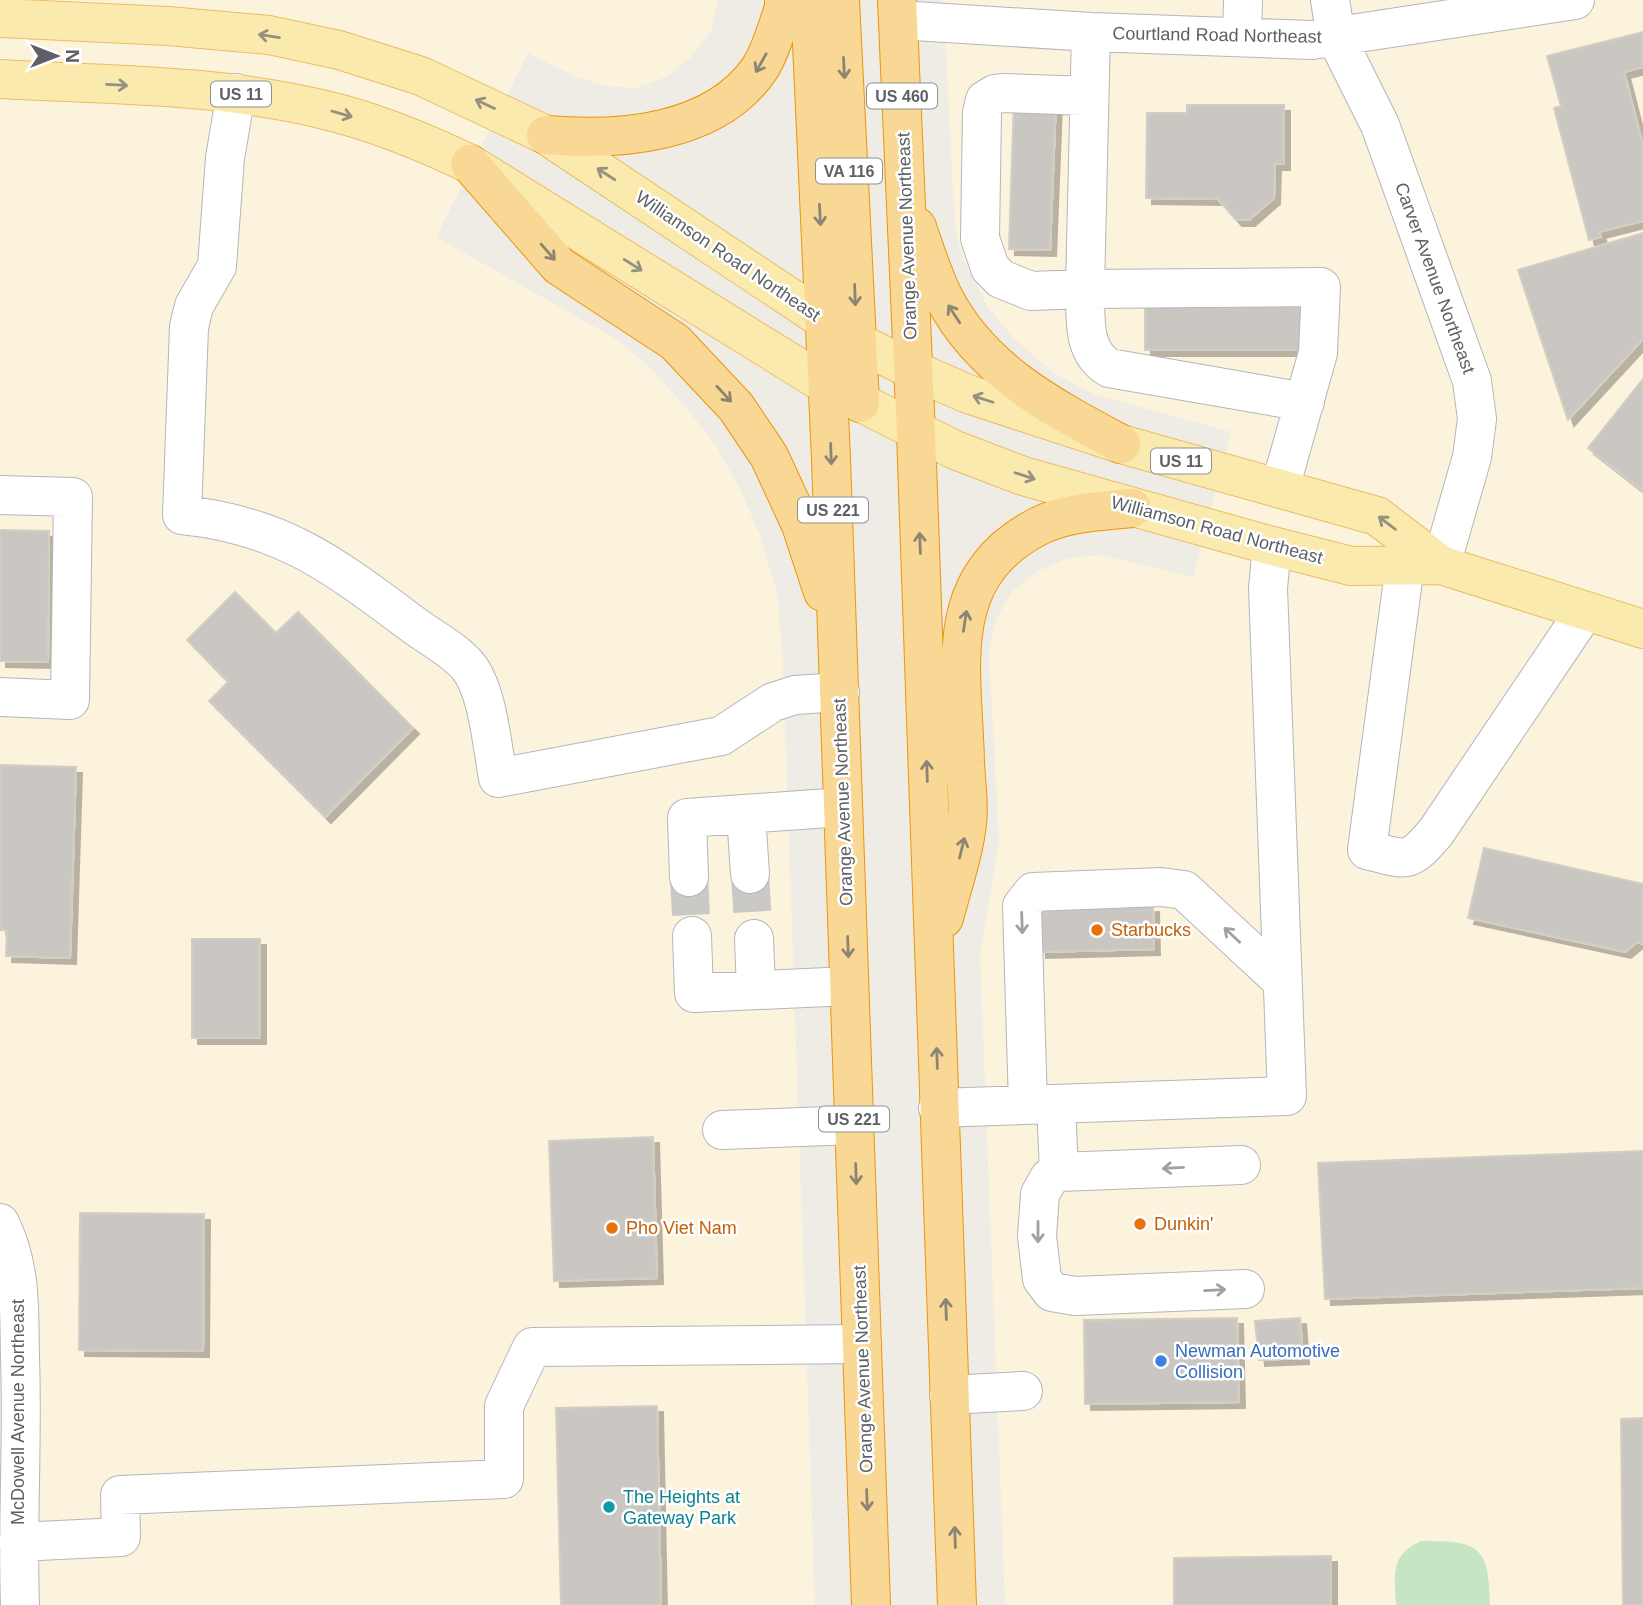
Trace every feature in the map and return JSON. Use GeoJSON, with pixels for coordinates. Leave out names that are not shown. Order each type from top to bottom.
{"type":"FeatureCollection","features":[{"type":"Feature","properties":{"kind":"highway"},"geometry":{"type":"LineString","coordinates":[[546,135],[594,139],[656,130],[692,120],[726,103],[761,67],[784,8],[784,0]]}},
{"type":"Feature","properties":{"kind":"highway","name":"Orange Avenue Northeast"},"geometry":{"type":"LineString","coordinates":[[810,0],[825,321],[844,394],[837,634],[871,1605]]}},
{"type":"Feature","properties":{"kind":"highway","name":"VA 116"},"geometry":{"type":"LineString","coordinates":[[840,0],[857,342],[844,394]]}},
{"type":"Feature","properties":{"kind":"highway","name":"Orange Avenue Northeast"},"geometry":{"type":"LineString","coordinates":[[898,10],[916,433],[957,1605]]}},
{"type":"Feature","properties":{"kind":"highway"},"geometry":{"type":"LineString","coordinates":[[470,164],[559,266],[675,342],[736,407],[769,456],[801,525],[837,634]]}},
{"type":"Feature","properties":{"kind":"highway"},"geometry":{"type":"LineString","coordinates":[[905,192],[944,298],[967,334],[997,367],[1046,403],[1121,444]]}},
{"type":"Feature","properties":{"kind":"highway"},"geometry":{"type":"LineString","coordinates":[[933,961],[967,829],[962,634],[968,598],[986,569],[1003,550],[1040,526],[1078,514],[1132,508]]}},
{"type":"Feature","properties":{"kind":"main road","name":"Williamson Road Northeast"},"geometry":{"type":"LineString","coordinates":[[0,19],[168,26],[268,35],[339,50],[421,76],[546,135],[857,342],[913,370],[968,394],[1121,444],[1377,516],[1423,565]]}},
{"type":"Feature","properties":{"kind":"main road","name":"Williamson Road Northeast"},"geometry":{"type":"LineString","coordinates":[[0,79],[236,93],[326,110],[364,121],[423,142],[470,164],[844,394],[916,433],[1023,475],[1272,546],[1351,566],[1423,565],[1643,629]]}},
{"type":"Feature","properties":{"kind":"street","name":"Carver Avenue Northeast"},"geometry":{"type":"LineString","coordinates":[[1330,0],[1336,37],[1380,125],[1472,381],[1477,419],[1472,457],[1423,565],[1367,850],[1406,858],[1417,854],[1436,832],[1585,611]]}},
{"type":"Feature","properties":{"kind":"street","name":"Courtland Road Northeast"},"geometry":{"type":"LineString","coordinates":[[898,10],[1091,32],[1242,18],[1312,40],[1575,0]]}},
{"type":"Feature","properties":{"kind":"street"},"geometry":{"type":"LineString","coordinates":[[1091,32],[1085,289],[1087,334],[1091,351],[1098,362],[1108,368],[1305,402]]}},
{"type":"Feature","properties":{"kind":"street"},"geometry":{"type":"LineString","coordinates":[[236,93],[225,158],[217,266],[194,306],[189,327],[182,515],[223,519],[299,545],[349,577],[467,665],[483,701],[498,778],[722,736],[772,702],[795,695],[840,692]]}},
{"type":"Feature","properties":{"kind":"street"},"geometry":{"type":"LineString","coordinates":[[1089,96],[995,94],[985,100],[982,112],[980,238],[990,268],[1001,279],[1031,290],[1321,287],[1318,353],[1280,488]]}},
{"type":"Feature","properties":{"kind":"street"},"geometry":{"type":"LineString","coordinates":[[0,495],[73,497],[70,700],[0,697]]}},
{"type":"Feature","properties":{"kind":"street"},"geometry":{"type":"LineString","coordinates":[[938,1108],[1287,1096],[1268,588],[1272,546]]}},
{"type":"Feature","properties":{"kind":"street"},"geometry":{"type":"LineString","coordinates":[[690,877],[687,818],[843,807]]}},
{"type":"Feature","properties":{"kind":"street"},"geometry":{"type":"LineString","coordinates":[[746,814],[750,874]]}},
{"type":"Feature","properties":{"kind":"street"},"geometry":{"type":"LineString","coordinates":[[1059,1172],[1042,1105],[1022,906],[1032,892],[1161,887],[1184,890],[1282,981]]}},
{"type":"Feature","properties":{"kind":"street"},"geometry":{"type":"LineString","coordinates":[[692,936],[694,993],[849,986]]}},
{"type":"Feature","properties":{"kind":"street"},"geometry":{"type":"LineString","coordinates":[[754,939],[757,990]]}},
{"type":"Feature","properties":{"kind":"street"},"geometry":{"type":"LineString","coordinates":[[722,1130],[854,1125]]}},
{"type":"Feature","properties":{"kind":"street"},"geometry":{"type":"LineString","coordinates":[[1241,1165],[1059,1172],[1049,1178],[1040,1194],[1037,1236],[1042,1279],[1052,1292],[1075,1296],[1245,1289]]}},
{"type":"Feature","properties":{"kind":"street","name":"McDowell Avenue Northeast"},"geometry":{"type":"LineString","coordinates":[[0,1223],[18,1272],[22,1401],[18,1542],[20,1605]]}},
{"type":"Feature","properties":{"kind":"street"},"geometry":{"type":"LineString","coordinates":[[18,1542],[121,1537],[120,1495],[504,1479],[504,1406],[532,1347],[862,1344]]}},
{"type":"Feature","properties":{"kind":"street"},"geometry":{"type":"LineString","coordinates":[[949,1395],[1023,1391]]}},
{"type":"Feature","properties":{"kind":"shaded area"},"geometry":{"type":"Polygon","coordinates":[[[0,0],[718,0],[711,31],[690,58],[666,77],[636,88],[605,86],[575,76],[528,53],[436,237],[616,339],[647,365],[685,406],[716,446],[739,487],[759,533],[777,592],[783,663],[815,1605],[0,1605],[0,0]]]}},
{"type":"Feature","properties":{"kind":"shaded area"},"geometry":{"type":"Polygon","coordinates":[[[943,0],[1643,0],[1643,1605],[1005,1605],[980,954],[999,842],[989,651],[996,619],[1013,591],[1038,571],[1069,558],[1101,555],[1193,577],[1231,432],[1094,394],[1055,374],[1015,339],[987,306],[962,256],[955,225],[943,0]]]}},
{"type":"Feature","properties":{"kind":"green space"},"geometry":{"type":"Polygon","coordinates":[[[1421,1541],[1456,1543],[1477,1550],[1487,1570],[1490,1605],[1396,1605],[1396,1567],[1403,1553],[1421,1541]]]}},
{"type":"Feature","properties":{"kind":"building"},"geometry":{"type":"Polygon","coordinates":[[[1643,32],[1643,67],[1624,72],[1643,146],[1643,221],[1599,232],[1601,237],[1589,240],[1554,108],[1561,106],[1547,56],[1643,32]]]}},
{"type":"Feature","properties":{"kind":"building"},"geometry":{"type":"Polygon","coordinates":[[[1014,98],[1056,100],[1050,250],[1009,249],[1014,98]]]}},
{"type":"Feature","properties":{"kind":"building"},"geometry":{"type":"Polygon","coordinates":[[[1187,105],[1284,105],[1284,164],[1275,164],[1274,198],[1249,220],[1236,220],[1218,199],[1146,198],[1147,113],[1187,113],[1187,105]]]}},
{"type":"Feature","properties":{"kind":"building"},"geometry":{"type":"Polygon","coordinates":[[[1643,233],[1643,339],[1568,420],[1518,270],[1643,233]]]}},
{"type":"Feature","properties":{"kind":"building"},"geometry":{"type":"Polygon","coordinates":[[[1145,307],[1305,307],[1305,350],[1145,350],[1145,307]]]}},
{"type":"Feature","properties":{"kind":"building"},"geometry":{"type":"Polygon","coordinates":[[[1643,379],[1643,491],[1588,448],[1643,379]]]}},
{"type":"Feature","properties":{"kind":"building"},"geometry":{"type":"Polygon","coordinates":[[[0,530],[49,531],[48,662],[0,661],[0,530]]]}},
{"type":"Feature","properties":{"kind":"building"},"geometry":{"type":"Polygon","coordinates":[[[235,592],[276,633],[298,612],[413,728],[325,817],[209,701],[228,682],[187,640],[235,592]]]}},
{"type":"Feature","properties":{"kind":"building"},"geometry":{"type":"Polygon","coordinates":[[[0,765],[76,767],[70,958],[6,956],[7,930],[0,930],[0,765]]]}},
{"type":"Feature","properties":{"kind":"building"},"geometry":{"type":"Polygon","coordinates":[[[1484,848],[1643,884],[1643,944],[1637,942],[1625,952],[1468,918],[1484,848]]]}},
{"type":"Feature","properties":{"kind":"building","name":"Starbucks"},"geometry":{"type":"Polygon","coordinates":[[[1153,906],[1154,949],[1040,952],[1038,911],[1153,906]]]}},
{"type":"Feature","properties":{"kind":"building"},"geometry":{"type":"Polygon","coordinates":[[[192,939],[260,939],[260,1038],[192,1038],[192,939]]]}},
{"type":"Feature","properties":{"kind":"building"},"geometry":{"type":"Polygon","coordinates":[[[653,1137],[657,1278],[554,1281],[549,1141],[653,1137]]]}},
{"type":"Feature","properties":{"kind":"building"},"geometry":{"type":"Polygon","coordinates":[[[1643,1151],[1643,1288],[1325,1299],[1318,1163],[1643,1151]]]}},
{"type":"Feature","properties":{"kind":"building"},"geometry":{"type":"Polygon","coordinates":[[[80,1213],[204,1214],[203,1351],[79,1350],[80,1213]]]}},
{"type":"Feature","properties":{"kind":"building","name":"Newman Automotive Collision"},"geometry":{"type":"Polygon","coordinates":[[[1237,1318],[1239,1402],[1085,1404],[1084,1320],[1237,1318]]]}},
{"type":"Feature","properties":{"kind":"building"},"geometry":{"type":"Polygon","coordinates":[[[1300,1318],[1303,1358],[1259,1360],[1255,1321],[1300,1318]]]}},
{"type":"Feature","properties":{"kind":"building","name":"The Heights at Gateway Park"},"geometry":{"type":"Polygon","coordinates":[[[657,1406],[661,1605],[561,1605],[556,1408],[657,1406]]]}},
{"type":"Feature","properties":{"kind":"building"},"geometry":{"type":"Polygon","coordinates":[[[1643,1418],[1643,1605],[1623,1605],[1621,1419],[1643,1418]]]}},
{"type":"Feature","properties":{"kind":"building"},"geometry":{"type":"Polygon","coordinates":[[[1331,1556],[1331,1605],[1174,1605],[1174,1558],[1331,1556]]]}},
{"type":"Feature","properties":{"kind":"tunnel"},"geometry":{"type":"LineString","coordinates":[[750,874],[754,939]]}},
{"type":"Feature","properties":{"kind":"tunnel"},"geometry":{"type":"LineString","coordinates":[[689,877],[692,936]]}},
{"type":"Feature","properties":{"kind":"place","name":"Starbucks"},"geometry":{"type":"Point","coordinates":[1097,930]}},
{"type":"Feature","properties":{"kind":"place","name":"Dunkin'"},"geometry":{"type":"Point","coordinates":[1140,1224]}},
{"type":"Feature","properties":{"kind":"place","name":"Pho Viet Nam"},"geometry":{"type":"Point","coordinates":[612,1228]}},
{"type":"Feature","properties":{"kind":"place","name":"Newman Automotive Collision"},"geometry":{"type":"Point","coordinates":[1161,1361]}},
{"type":"Feature","properties":{"kind":"place","name":"The Heights at Gateway Park"},"geometry":{"type":"Point","coordinates":[609,1507]}}]}
